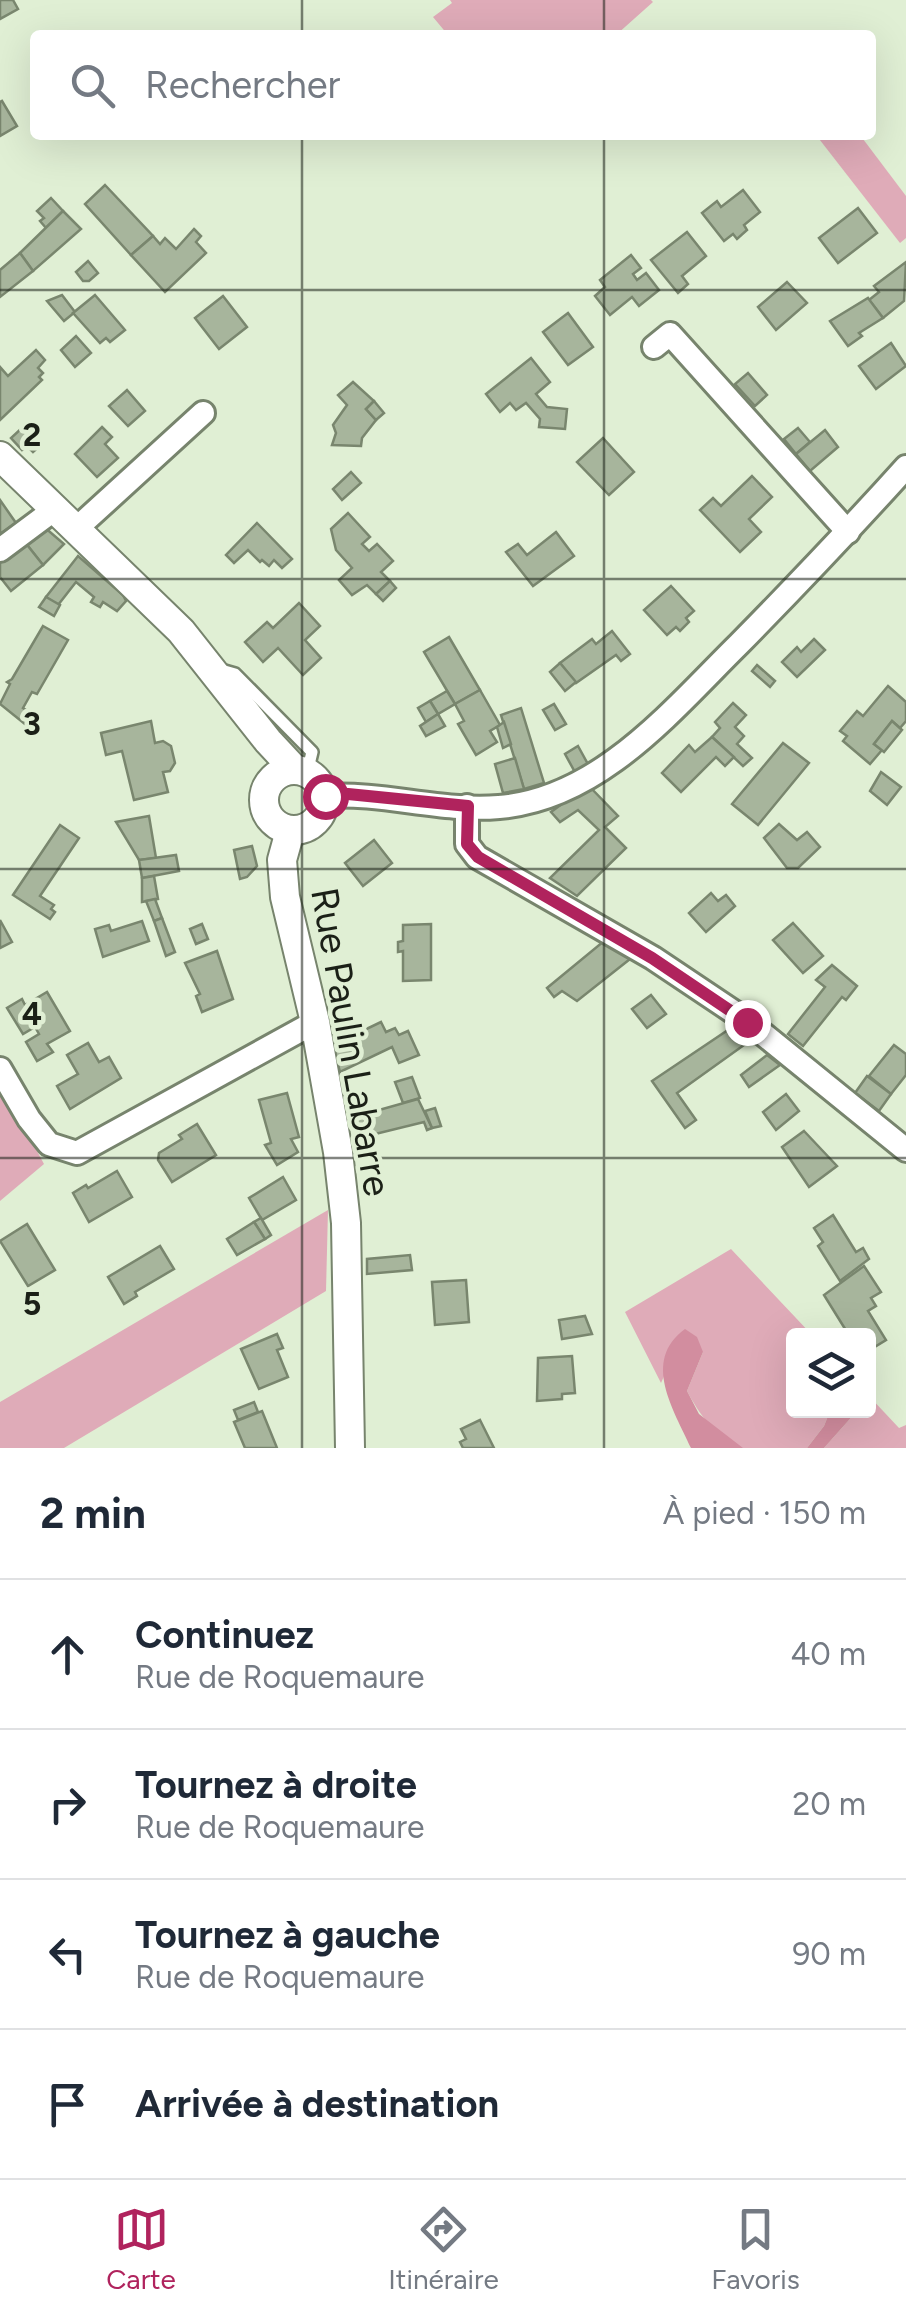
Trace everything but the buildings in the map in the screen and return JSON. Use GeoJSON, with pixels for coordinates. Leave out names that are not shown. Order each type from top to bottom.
{"type":"FeatureCollection","features":[{"type":"Feature","properties":{"kind":"street"},"geometry":{"type":"LineString","coordinates":[[654,346],[670,334],[848,532]]}},
{"type":"Feature","properties":{"kind":"street"},"geometry":{"type":"LineString","coordinates":[[0,550],[65,519],[203,413]]}},
{"type":"Feature","properties":{"kind":"street"},"geometry":{"type":"LineString","coordinates":[[0,456],[146,595],[301,771],[322,786],[325,805],[316,822],[290,830],[268,816],[266,788],[256,751],[214,673]]}},
{"type":"Feature","properties":{"kind":"street"},"geometry":{"type":"LineString","coordinates":[[325,796],[348,794],[500,807],[561,792],[604,767],[669,714],[848,532],[906,467]]}},
{"type":"Feature","properties":{"kind":"street"},"geometry":{"type":"LineString","coordinates":[[266,788],[278,775],[301,771]]}},
{"type":"Feature","properties":{"kind":"street"},"geometry":{"type":"LineString","coordinates":[[468,806],[467,844],[478,857],[652,958],[747,1022],[906,1150]]}},
{"type":"Feature","properties":{"kind":"street","name":"Rue Paulin Labarre"},"geometry":{"type":"LineString","coordinates":[[290,830],[282,860],[285,896],[315,1022],[338,1152],[346,1224],[350,1448]]}},
{"type":"Feature","properties":{"kind":"street"},"geometry":{"type":"LineString","coordinates":[[0,1069],[29,1119],[49,1144],[77,1153],[315,1022]]}},
{"type":"Feature","properties":{"kind":"shaded area"},"geometry":{"type":"Polygon","coordinates":[[[450,0],[653,2],[622,30],[444,30],[433,17],[452,3],[450,0]]]}},
{"type":"Feature","properties":{"kind":"shaded area"},"geometry":{"type":"Polygon","coordinates":[[[820,140],[864,140],[906,196],[906,238],[900,243],[820,140]]]}},
{"type":"Feature","properties":{"kind":"shaded area"},"geometry":{"type":"Polygon","coordinates":[[[0,1083],[44,1164],[0,1201],[0,1083]]]}},
{"type":"Feature","properties":{"kind":"shaded area"},"geometry":{"type":"Polygon","coordinates":[[[328,1210],[326,1291],[64,1448],[0,1448],[0,1402],[328,1210]]]}},
{"type":"Feature","properties":{"kind":"shaded area"},"geometry":{"type":"Polygon","coordinates":[[[731,1249],[805,1328],[786,1328],[786,1418],[827,1418],[824,1426],[807,1448],[742,1448],[724,1439],[687,1391],[703,1352],[665,1374],[661,1383],[625,1312],[731,1249]]]}},
{"type":"Feature","properties":{"kind":"shaded area"},"geometry":{"type":"Polygon","coordinates":[[[685,1329],[697,1337],[703,1352],[687,1391],[699,1414],[743,1448],[691,1448],[670,1402],[663,1371],[672,1342],[685,1329]]]}},
{"type":"Feature","properties":{"kind":"shaded area"},"geometry":{"type":"Polygon","coordinates":[[[876,1403],[899,1428],[906,1425],[906,1448],[824,1448],[851,1418],[876,1418],[876,1403]]]}},
{"type":"Feature","properties":{"kind":"shaded area"},"geometry":{"type":"Polygon","coordinates":[[[827,1418],[851,1418],[824,1448],[807,1448],[827,1418]]]}},
{"type":"Feature","properties":{"kind":"route"},"geometry":{"type":"LineString","coordinates":[[325,796],[348,794],[468,806],[467,844],[478,857],[652,958],[747,1022]]}}]}
